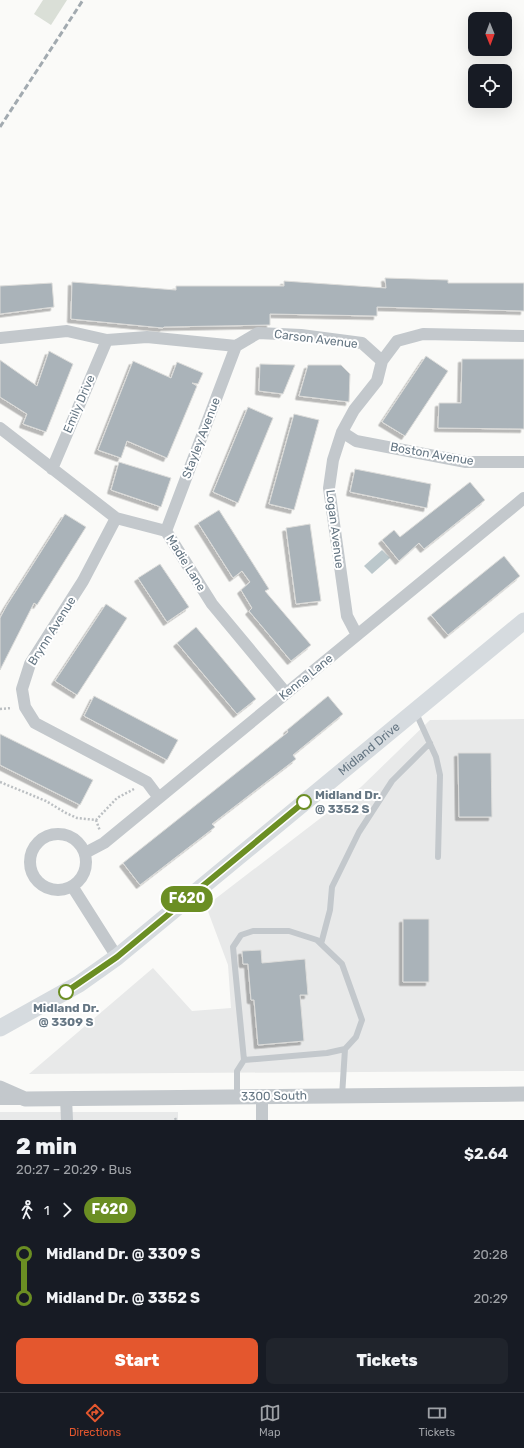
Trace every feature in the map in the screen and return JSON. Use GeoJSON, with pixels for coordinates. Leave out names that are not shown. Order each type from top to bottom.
{"type":"FeatureCollection","features":[{"type":"Feature","properties":{"kind":"main road","name":"Midland Drive"},"geometry":{"type":"LineString","coordinates":[[0,1028],[79,984],[117,957],[524,621]]}},
{"type":"Feature","properties":{"kind":"street"},"geometry":{"type":"LineString","coordinates":[[0,338],[67,331],[107,340],[146,337],[236,346]]}},
{"type":"Feature","properties":{"kind":"street","name":"Carson Avenue"},"geometry":{"type":"LineString","coordinates":[[236,346],[258,333],[301,335],[362,343],[382,361]]}},
{"type":"Feature","properties":{"kind":"street"},"geometry":{"type":"LineString","coordinates":[[382,361],[397,341],[423,334],[524,336]]}},
{"type":"Feature","properties":{"kind":"street","name":"Emily Drive"},"geometry":{"type":"LineString","coordinates":[[52,469],[107,340]]}},
{"type":"Feature","properties":{"kind":"street","name":"Stayley Avenue"},"geometry":{"type":"LineString","coordinates":[[166,531],[236,346]]}},
{"type":"Feature","properties":{"kind":"street","name":"Logan Avenue"},"geometry":{"type":"LineString","coordinates":[[357,635],[347,616],[329,488],[333,460],[342,432],[354,410],[377,381],[382,361]]}},
{"type":"Feature","properties":{"kind":"street","name":"Madie Lane"},"geometry":{"type":"LineString","coordinates":[[0,428],[116,518],[166,531],[212,604],[286,693]]}},
{"type":"Feature","properties":{"kind":"street","name":"Boston Avenue"},"geometry":{"type":"LineString","coordinates":[[342,432],[356,440],[466,462],[524,462]]}},
{"type":"Feature","properties":{"kind":"street","name":"Kenna Lane"},"geometry":{"type":"LineString","coordinates":[[85,853],[104,843],[524,498]]}},
{"type":"Feature","properties":{"kind":"street","name":"Brynn Avenue"},"geometry":{"type":"LineString","coordinates":[[116,518],[83,581],[30,664],[22,689],[24,706],[35,723],[147,782],[159,798]]}},
{"type":"Feature","properties":{"kind":"street"},"geometry":{"type":"LineString","coordinates":[[61,833],[75,839],[85,853],[85,871],[80,880],[72,886],[54,890],[44,887],[37,881],[31,871],[29,862],[31,852],[42,838],[51,834],[61,833]]}},
{"type":"Feature","properties":{"kind":"street"},"geometry":{"type":"LineString","coordinates":[[72,886],[117,957]]}},
{"type":"Feature","properties":{"kind":"street","name":"3300 South"},"geometry":{"type":"LineString","coordinates":[[0,1088],[25,1099]]}},
{"type":"Feature","properties":{"kind":"street","name":"3300 South"},"geometry":{"type":"LineString","coordinates":[[0,1099],[524,1094]]}},
{"type":"Feature","properties":{"kind":"street"},"geometry":{"type":"LineString","coordinates":[[262,1096],[262,1120]]}},
{"type":"Feature","properties":{"kind":"street"},"geometry":{"type":"LineString","coordinates":[[66,1098],[66,1120]]}},
{"type":"Feature","properties":{"kind":"lane"},"geometry":{"type":"LineString","coordinates":[[415,711],[436,757],[440,775],[438,857]]}},
{"type":"Feature","properties":{"kind":"lane"},"geometry":{"type":"LineString","coordinates":[[321,944],[330,910],[332,887],[359,832],[392,781],[430,743]]}},
{"type":"Feature","properties":{"kind":"lane"},"geometry":{"type":"LineString","coordinates":[[236,1097],[237,1071],[244,1060],[233,947],[241,935],[253,931],[289,931],[317,940],[342,964],[362,1020],[356,1037],[345,1048],[327,1053],[244,1060]]}},
{"type":"Feature","properties":{"kind":"lane"},"geometry":{"type":"LineString","coordinates":[[342,1096],[345,1048]]}},
{"type":"Feature","properties":{"kind":"path"},"geometry":{"type":"LineString","coordinates":[[0,782],[46,801],[66,814],[77,818],[96,820],[117,798],[147,782]]}},
{"type":"Feature","properties":{"kind":"shaded area"},"geometry":{"type":"Polygon","coordinates":[[[43,0],[67,0],[51,25],[34,14],[43,0]]]}},
{"type":"Feature","properties":{"kind":"shaded area"},"geometry":{"type":"Polygon","coordinates":[[[382,550],[390,558],[372,574],[364,566],[382,550]]]}},
{"type":"Feature","properties":{"kind":"shaded area"},"geometry":{"type":"Polygon","coordinates":[[[524,719],[524,1071],[29,1074],[153,968],[192,1011],[231,1008],[228,965],[206,906],[361,787],[430,720],[524,719]]]}},
{"type":"Feature","properties":{"kind":"shaded area"},"geometry":{"type":"Polygon","coordinates":[[[0,1112],[178,1112],[178,1120],[0,1120],[0,1112]]]}},
{"type":"Feature","properties":{"kind":"building"},"geometry":{"type":"Polygon","coordinates":[[[385,278],[448,280],[448,283],[524,283],[524,311],[377,307],[377,316],[270,314],[270,325],[163,328],[71,319],[72,282],[176,290],[176,286],[284,286],[284,281],[386,288],[385,278]]]}},
{"type":"Feature","properties":{"kind":"building"},"geometry":{"type":"Polygon","coordinates":[[[52,283],[54,307],[0,314],[0,286],[52,283]]]}},
{"type":"Feature","properties":{"kind":"building"},"geometry":{"type":"Polygon","coordinates":[[[49,351],[73,364],[46,432],[23,424],[27,414],[0,397],[0,360],[37,386],[49,351]]]}},
{"type":"Feature","properties":{"kind":"building"},"geometry":{"type":"Polygon","coordinates":[[[426,356],[448,371],[405,436],[382,422],[426,356]]]}},
{"type":"Feature","properties":{"kind":"building"},"geometry":{"type":"Polygon","coordinates":[[[462,359],[524,359],[524,429],[438,428],[439,403],[461,403],[462,359]]]}},
{"type":"Feature","properties":{"kind":"building"},"geometry":{"type":"Polygon","coordinates":[[[133,361],[171,378],[177,362],[203,373],[198,384],[192,383],[197,386],[167,458],[127,441],[121,458],[98,450],[133,361]]]}},
{"type":"Feature","properties":{"kind":"building"},"geometry":{"type":"Polygon","coordinates":[[[260,364],[295,365],[283,394],[259,391],[260,364]]]}},
{"type":"Feature","properties":{"kind":"building"},"geometry":{"type":"Polygon","coordinates":[[[308,365],[341,365],[350,374],[349,402],[299,396],[308,365]]]}},
{"type":"Feature","properties":{"kind":"building"},"geometry":{"type":"Polygon","coordinates":[[[248,407],[273,418],[238,503],[213,492],[248,407]]]}},
{"type":"Feature","properties":{"kind":"building"},"geometry":{"type":"Polygon","coordinates":[[[294,414],[319,420],[294,510],[269,504],[294,414]]]}},
{"type":"Feature","properties":{"kind":"building"},"geometry":{"type":"Polygon","coordinates":[[[119,462],[171,478],[161,507],[111,490],[119,462]]]}},
{"type":"Feature","properties":{"kind":"building"},"geometry":{"type":"Polygon","coordinates":[[[355,469],[431,484],[427,508],[350,492],[355,469]]]}},
{"type":"Feature","properties":{"kind":"building"},"geometry":{"type":"Polygon","coordinates":[[[470,482],[485,500],[424,549],[419,543],[399,561],[382,540],[394,530],[400,537],[470,482]]]}},
{"type":"Feature","properties":{"kind":"building"},"geometry":{"type":"Polygon","coordinates":[[[219,510],[269,589],[265,591],[311,645],[291,661],[249,611],[252,608],[241,590],[250,582],[242,571],[233,578],[198,523],[219,510]]]}},
{"type":"Feature","properties":{"kind":"building"},"geometry":{"type":"Polygon","coordinates":[[[65,514],[86,527],[37,605],[34,603],[0,670],[0,618],[65,514]]]}},
{"type":"Feature","properties":{"kind":"building"},"geometry":{"type":"Polygon","coordinates":[[[310,524],[321,601],[296,604],[286,528],[310,524]]]}},
{"type":"Feature","properties":{"kind":"building"},"geometry":{"type":"Polygon","coordinates":[[[504,556],[520,576],[448,635],[431,615],[504,556]]]}},
{"type":"Feature","properties":{"kind":"building"},"geometry":{"type":"Polygon","coordinates":[[[160,564],[189,607],[167,622],[138,578],[160,564]]]}},
{"type":"Feature","properties":{"kind":"building"},"geometry":{"type":"Polygon","coordinates":[[[106,604],[127,618],[77,695],[55,681],[106,604]]]}},
{"type":"Feature","properties":{"kind":"building"},"geometry":{"type":"Polygon","coordinates":[[[196,627],[256,699],[237,714],[177,643],[196,627]]]}},
{"type":"Feature","properties":{"kind":"building"},"geometry":{"type":"Polygon","coordinates":[[[94,696],[178,740],[167,760],[84,716],[94,696]]]}},
{"type":"Feature","properties":{"kind":"building"},"geometry":{"type":"Polygon","coordinates":[[[328,696],[343,714],[293,755],[296,759],[212,824],[215,827],[140,885],[123,863],[288,732],[287,730],[328,696]]]}},
{"type":"Feature","properties":{"kind":"building"},"geometry":{"type":"Polygon","coordinates":[[[0,734],[93,780],[80,805],[0,765],[0,734]]]}},
{"type":"Feature","properties":{"kind":"building"},"geometry":{"type":"Polygon","coordinates":[[[458,753],[491,753],[492,817],[459,817],[458,753]]]}},
{"type":"Feature","properties":{"kind":"building"},"geometry":{"type":"Polygon","coordinates":[[[403,919],[429,919],[429,982],[403,982],[403,919]]]}},
{"type":"Feature","properties":{"kind":"building"},"geometry":{"type":"Polygon","coordinates":[[[261,950],[262,963],[305,959],[308,995],[300,995],[304,1041],[258,1045],[254,1000],[251,1000],[248,964],[243,964],[242,951],[261,950]]]}},
{"type":"Feature","properties":{"kind":"railway"},"geometry":{"type":"LineString","coordinates":[[0,127],[83,0]]}},
{"type":"Feature","properties":{"kind":"bus line","name":"F620"},"geometry":{"type":"LineString","coordinates":[[66,992],[117,957],[304,802]]}},
{"type":"Feature","properties":{"kind":"place","name":"Midland Dr. @ 3352 S"},"geometry":{"type":"Point","coordinates":[304,802]}},
{"type":"Feature","properties":{"kind":"place","name":"Midland Dr. @ 3309 S"},"geometry":{"type":"Point","coordinates":[66,992]}}]}
